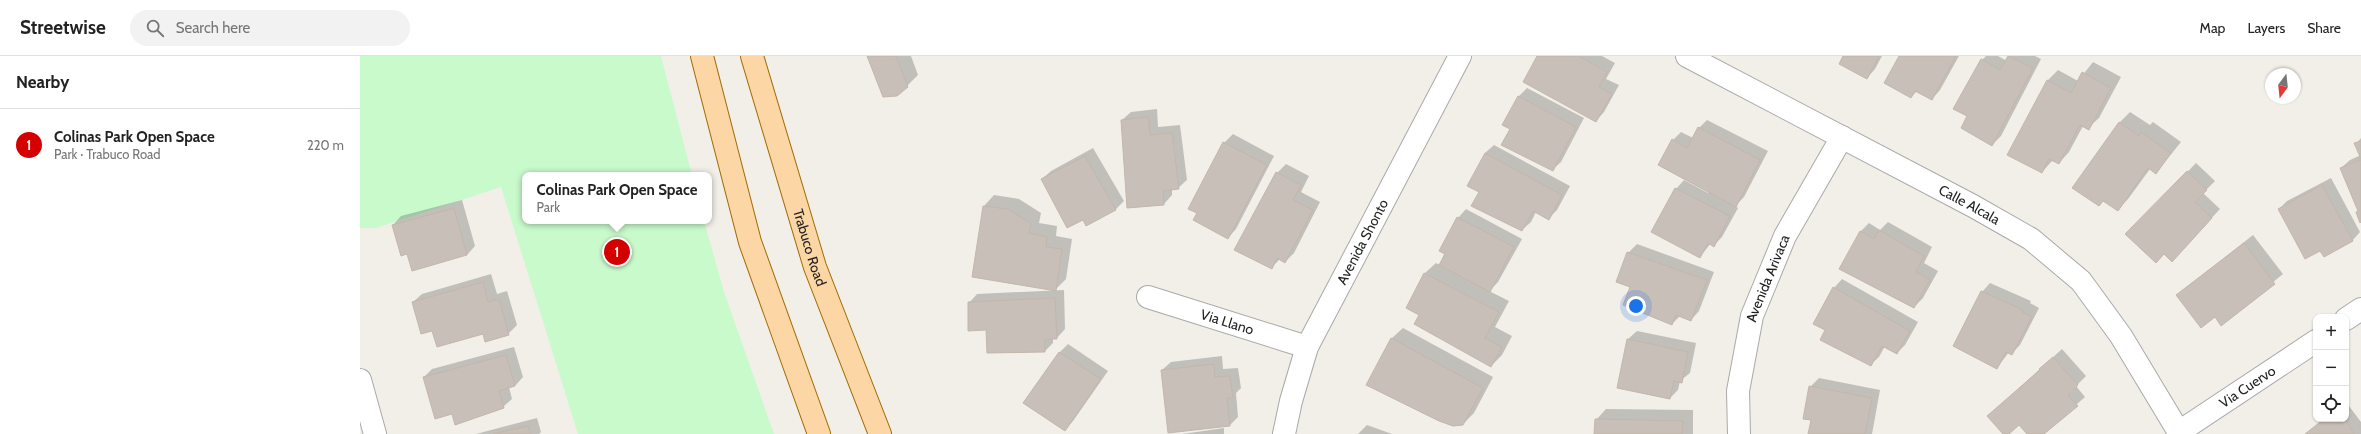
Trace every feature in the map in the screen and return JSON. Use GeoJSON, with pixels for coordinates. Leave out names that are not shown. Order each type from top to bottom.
{"type":"FeatureCollection","features":[{"type":"Feature","properties":{"kind":"main road"},"geometry":{"type":"LineString","coordinates":[[702,56],[750,242],[818,434]]}},
{"type":"Feature","properties":{"kind":"main road","name":"Trabuco Road"},"geometry":{"type":"LineString","coordinates":[[752,56],[815,267],[880,434]]}},
{"type":"Feature","properties":{"kind":"street","name":"Avenida Shonto"},"geometry":{"type":"LineString","coordinates":[[1284,434],[1291,401],[1307,347],[1460,56]]}},
{"type":"Feature","properties":{"kind":"street","name":"Calle Alcala"},"geometry":{"type":"LineString","coordinates":[[1687,56],[1842,137],[2031,239],[2081,281],[2120,336],[2180,433]]}},
{"type":"Feature","properties":{"kind":"street","name":"Avenida Arivaca"},"geometry":{"type":"LineString","coordinates":[[1739,434],[1738,391],[1752,316],[1785,236],[1842,137]]}},
{"type":"Feature","properties":{"kind":"street","name":"Via Llano"},"geometry":{"type":"LineString","coordinates":[[1148,297],[1307,347]]}},
{"type":"Feature","properties":{"kind":"street"},"geometry":{"type":"LineString","coordinates":[[2349,317],[2361,309]]}},
{"type":"Feature","properties":{"kind":"street","name":"Via Cuervo"},"geometry":{"type":"LineString","coordinates":[[2180,433],[2313,343]]}},
{"type":"Feature","properties":{"kind":"street"},"geometry":{"type":"LineString","coordinates":[[360,380],[375,434]]}},
{"type":"Feature","properties":{"kind":"green space"},"geometry":{"type":"Polygon","coordinates":[[[360,56],[661,56],[691,172],[522,172],[522,224],[705,224],[724,292],[774,434],[578,434],[501,187],[376,228],[360,228],[360,56]]]}},
{"type":"Feature","properties":{"kind":"building"},"geometry":{"type":"Polygon","coordinates":[[[867,56],[896,56],[908,87],[897,96],[883,97],[867,56]]]}},
{"type":"Feature","properties":{"kind":"building"},"geometry":{"type":"Polygon","coordinates":[[[1537,56],[1579,56],[1607,72],[1599,87],[1612,94],[1596,122],[1523,82],[1537,56]]]}},
{"type":"Feature","properties":{"kind":"building"},"geometry":{"type":"Polygon","coordinates":[[[1843,56],[1879,56],[1867,79],[1839,64],[1843,56]]]}},
{"type":"Feature","properties":{"kind":"building"},"geometry":{"type":"Polygon","coordinates":[[[1899,56],[1956,56],[1932,100],[1915,91],[1911,98],[1884,83],[1899,56]]]}},
{"type":"Feature","properties":{"kind":"building"},"geometry":{"type":"Polygon","coordinates":[[[2008,56],[2033,68],[1992,146],[1961,128],[1967,116],[1953,109],[1981,59],[2000,70],[2008,56]]]}},
{"type":"Feature","properties":{"kind":"building"},"geometry":{"type":"Polygon","coordinates":[[[2082,72],[2111,88],[2089,130],[2080,125],[2059,164],[2049,159],[2042,173],[2007,155],[2047,80],[2071,93],[2082,72]]]}},
{"type":"Feature","properties":{"kind":"building"},"geometry":{"type":"Polygon","coordinates":[[[1518,96],[1576,127],[1553,171],[1501,145],[1510,129],[1502,125],[1518,96]]]}},
{"type":"Feature","properties":{"kind":"building"},"geometry":{"type":"Polygon","coordinates":[[[1148,117],[1150,135],[1172,133],[1179,189],[1163,191],[1164,205],[1127,208],[1121,120],[1148,117]]]}},
{"type":"Feature","properties":{"kind":"building"},"geometry":{"type":"Polygon","coordinates":[[[2119,122],[2139,136],[2141,132],[2171,153],[2156,174],[2148,168],[2118,211],[2103,201],[2099,206],[2072,188],[2119,122]]]}},
{"type":"Feature","properties":{"kind":"building"},"geometry":{"type":"Polygon","coordinates":[[[1698,127],[1760,160],[1736,207],[1658,165],[1672,139],[1687,148],[1698,127]]]}},
{"type":"Feature","properties":{"kind":"building"},"geometry":{"type":"Polygon","coordinates":[[[2361,141],[2361,159],[2354,143],[2361,141]]]}},
{"type":"Feature","properties":{"kind":"building"},"geometry":{"type":"Polygon","coordinates":[[[1223,142],[1267,165],[1228,239],[1193,220],[1197,213],[1188,209],[1223,142]]]}},
{"type":"Feature","properties":{"kind":"building"},"geometry":{"type":"Polygon","coordinates":[[[1485,153],[1562,195],[1549,220],[1533,211],[1522,231],[1471,206],[1479,192],[1467,186],[1485,153]]]}},
{"type":"Feature","properties":{"kind":"building"},"geometry":{"type":"Polygon","coordinates":[[[1085,156],[1116,210],[1086,226],[1083,220],[1067,228],[1041,179],[1085,156]]]}},
{"type":"Feature","properties":{"kind":"building"},"geometry":{"type":"Polygon","coordinates":[[[2361,160],[2360,223],[2356,212],[2358,211],[2340,168],[2361,160]]]}},
{"type":"Feature","properties":{"kind":"building"},"geometry":{"type":"Polygon","coordinates":[[[2187,171],[2207,190],[2195,202],[2212,218],[2172,262],[2164,254],[2156,263],[2125,234],[2187,171]]]}},
{"type":"Feature","properties":{"kind":"building"},"geometry":{"type":"Polygon","coordinates":[[[1276,172],[1301,185],[1293,200],[1313,210],[1285,263],[1277,258],[1272,269],[1234,250],[1276,172]]]}},
{"type":"Feature","properties":{"kind":"building"},"geometry":{"type":"Polygon","coordinates":[[[2322,185],[2353,241],[2324,257],[2320,251],[2305,259],[2278,209],[2322,185]]]}},
{"type":"Feature","properties":{"kind":"building"},"geometry":{"type":"Polygon","coordinates":[[[1675,188],[1730,216],[1714,247],[1708,243],[1700,258],[1651,232],[1675,188]]]}},
{"type":"Feature","properties":{"kind":"building"},"geometry":{"type":"Polygon","coordinates":[[[983,206],[1008,209],[1031,224],[1029,233],[1047,237],[1046,247],[1062,249],[1056,291],[972,277],[983,206]]]}},
{"type":"Feature","properties":{"kind":"building"},"geometry":{"type":"Polygon","coordinates":[[[454,208],[467,255],[412,271],[407,254],[401,256],[392,225],[454,208]]]}},
{"type":"Feature","properties":{"kind":"building"},"geometry":{"type":"Polygon","coordinates":[[[1457,217],[1514,247],[1490,292],[1439,265],[1445,254],[1439,251],[1457,217]]]}},
{"type":"Feature","properties":{"kind":"building"},"geometry":{"type":"Polygon","coordinates":[[[1879,230],[1924,256],[1916,272],[1930,280],[1914,308],[1839,269],[1860,231],[1874,239],[1879,230]]]}},
{"type":"Feature","properties":{"kind":"building"},"geometry":{"type":"Polygon","coordinates":[[[2244,243],[2275,284],[2221,326],[2215,317],[2201,328],[2176,295],[2244,243]]]}},
{"type":"Feature","properties":{"kind":"building"},"geometry":{"type":"Polygon","coordinates":[[[1627,252],[1707,280],[1691,321],[1676,315],[1672,325],[1623,305],[1630,287],[1616,282],[1627,252]]]}},
{"type":"Feature","properties":{"kind":"building"},"geometry":{"type":"Polygon","coordinates":[[[1424,273],[1499,312],[1485,338],[1502,347],[1491,367],[1414,324],[1419,315],[1406,308],[1424,273]]]}},
{"type":"Feature","properties":{"kind":"building"},"geometry":{"type":"Polygon","coordinates":[[[483,282],[488,302],[499,299],[509,335],[485,342],[483,334],[437,347],[432,331],[421,334],[412,302],[483,282]]]}},
{"type":"Feature","properties":{"kind":"building"},"geometry":{"type":"Polygon","coordinates":[[[1833,287],[1910,331],[1897,354],[1882,346],[1871,366],[1820,340],[1825,330],[1813,324],[1833,287]]]}},
{"type":"Feature","properties":{"kind":"building"},"geometry":{"type":"Polygon","coordinates":[[[1981,291],[2023,310],[2022,312],[2032,317],[2012,355],[2006,352],[1997,369],[1953,346],[1981,291]]]}},
{"type":"Feature","properties":{"kind":"building"},"geometry":{"type":"Polygon","coordinates":[[[1055,298],[1057,339],[1045,339],[1045,352],[987,353],[986,330],[968,331],[968,302],[1055,298]]]}},
{"type":"Feature","properties":{"kind":"building"},"geometry":{"type":"Polygon","coordinates":[[[1391,338],[1483,388],[1463,425],[1453,426],[1439,421],[1366,385],[1391,338]]]}},
{"type":"Feature","properties":{"kind":"building"},"geometry":{"type":"Polygon","coordinates":[[[1627,339],[1688,352],[1682,383],[1674,381],[1670,399],[1617,388],[1627,339]]]}},
{"type":"Feature","properties":{"kind":"building"},"geometry":{"type":"Polygon","coordinates":[[[1059,352],[1101,379],[1065,431],[1023,403],[1059,352]]]}},
{"type":"Feature","properties":{"kind":"building"},"geometry":{"type":"Polygon","coordinates":[[[506,355],[515,386],[499,391],[504,408],[455,425],[452,414],[435,419],[423,377],[506,355]]]}},
{"type":"Feature","properties":{"kind":"building"},"geometry":{"type":"Polygon","coordinates":[[[2053,357],[2078,385],[2068,395],[2078,406],[2044,434],[2027,434],[2019,425],[2009,434],[2003,434],[1987,416],[2053,357]]]}},
{"type":"Feature","properties":{"kind":"building"},"geometry":{"type":"Polygon","coordinates":[[[1214,364],[1215,377],[1230,376],[1233,398],[1227,398],[1230,426],[1168,433],[1161,370],[1214,364]]]}},
{"type":"Feature","properties":{"kind":"building"},"geometry":{"type":"Polygon","coordinates":[[[1809,386],[1872,398],[1865,434],[1808,434],[1811,420],[1803,419],[1809,386]]]}},
{"type":"Feature","properties":{"kind":"building"},"geometry":{"type":"Polygon","coordinates":[[[1595,419],[1683,421],[1682,434],[1594,434],[1595,419]]]}},
{"type":"Feature","properties":{"kind":"building"},"geometry":{"type":"Polygon","coordinates":[[[2320,422],[2347,422],[2354,434],[2305,434],[2320,422]]]}},
{"type":"Feature","properties":{"kind":"building"},"geometry":{"type":"Polygon","coordinates":[[[528,426],[531,434],[493,434],[509,430],[528,426]]]}},
{"type":"Feature","properties":{"kind":"place","name":"Colinas Park Open Space"},"geometry":{"type":"Point","coordinates":[617,252]}}]}
